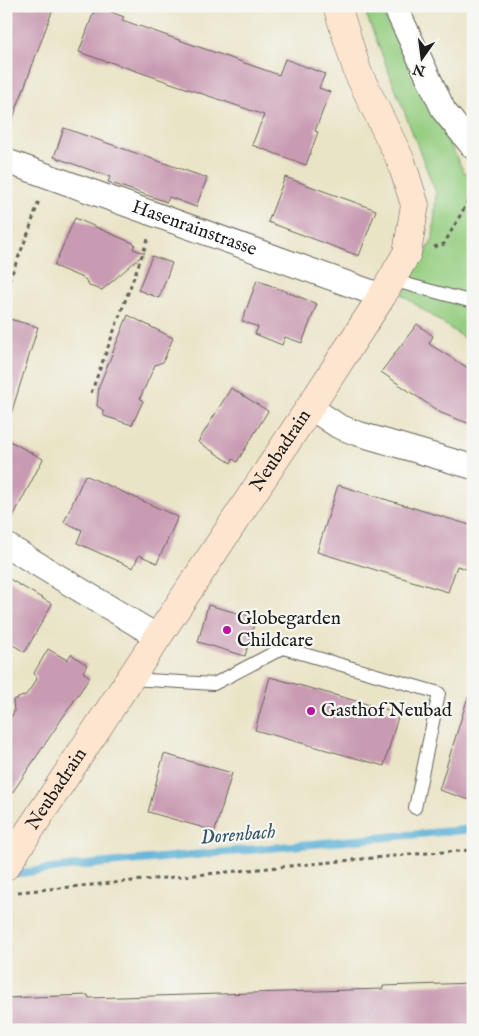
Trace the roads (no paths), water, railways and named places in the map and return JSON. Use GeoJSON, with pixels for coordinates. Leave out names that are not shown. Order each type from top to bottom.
{"type":"FeatureCollection","features":[{"type":"Feature","properties":{"kind":"street","name":"Neubadrain"},"geometry":{"type":"LineString","coordinates":[[9,858],[131,679],[310,408],[407,253],[415,205],[401,161],[358,73],[336,6]]}},
{"type":"Feature","properties":{"kind":"street"},"geometry":{"type":"LineString","coordinates":[[396,7],[444,111],[473,147]]}},
{"type":"Feature","properties":{"kind":"street","name":"Hasenrainstrasse"},"geometry":{"type":"LineString","coordinates":[[6,161],[157,215],[386,288]]}},
{"type":"Feature","properties":{"kind":"street"},"geometry":{"type":"LineString","coordinates":[[310,408],[338,426],[473,467]]}},
{"type":"Feature","properties":{"kind":"street"},"geometry":{"type":"LineString","coordinates":[[6,545],[158,637]]}},
{"type":"Feature","properties":{"kind":"lane"},"geometry":{"type":"LineString","coordinates":[[386,288],[473,302]]}},
{"type":"Feature","properties":{"kind":"lane"},"geometry":{"type":"LineString","coordinates":[[131,679],[214,684],[282,648],[439,693],[415,808]]}},
{"type":"Feature","properties":{"kind":"waterway","name":"Dorenbach"},"geometry":{"type":"LineString","coordinates":[[9,873],[473,829]]}},
{"type":"Feature","properties":{"kind":"place","name":"Globegarden Childcare"},"geometry":{"type":"Point","coordinates":[227,630]}},
{"type":"Feature","properties":{"kind":"place","name":"Gasthof Neubad"},"geometry":{"type":"Point","coordinates":[311,711]}}]}
